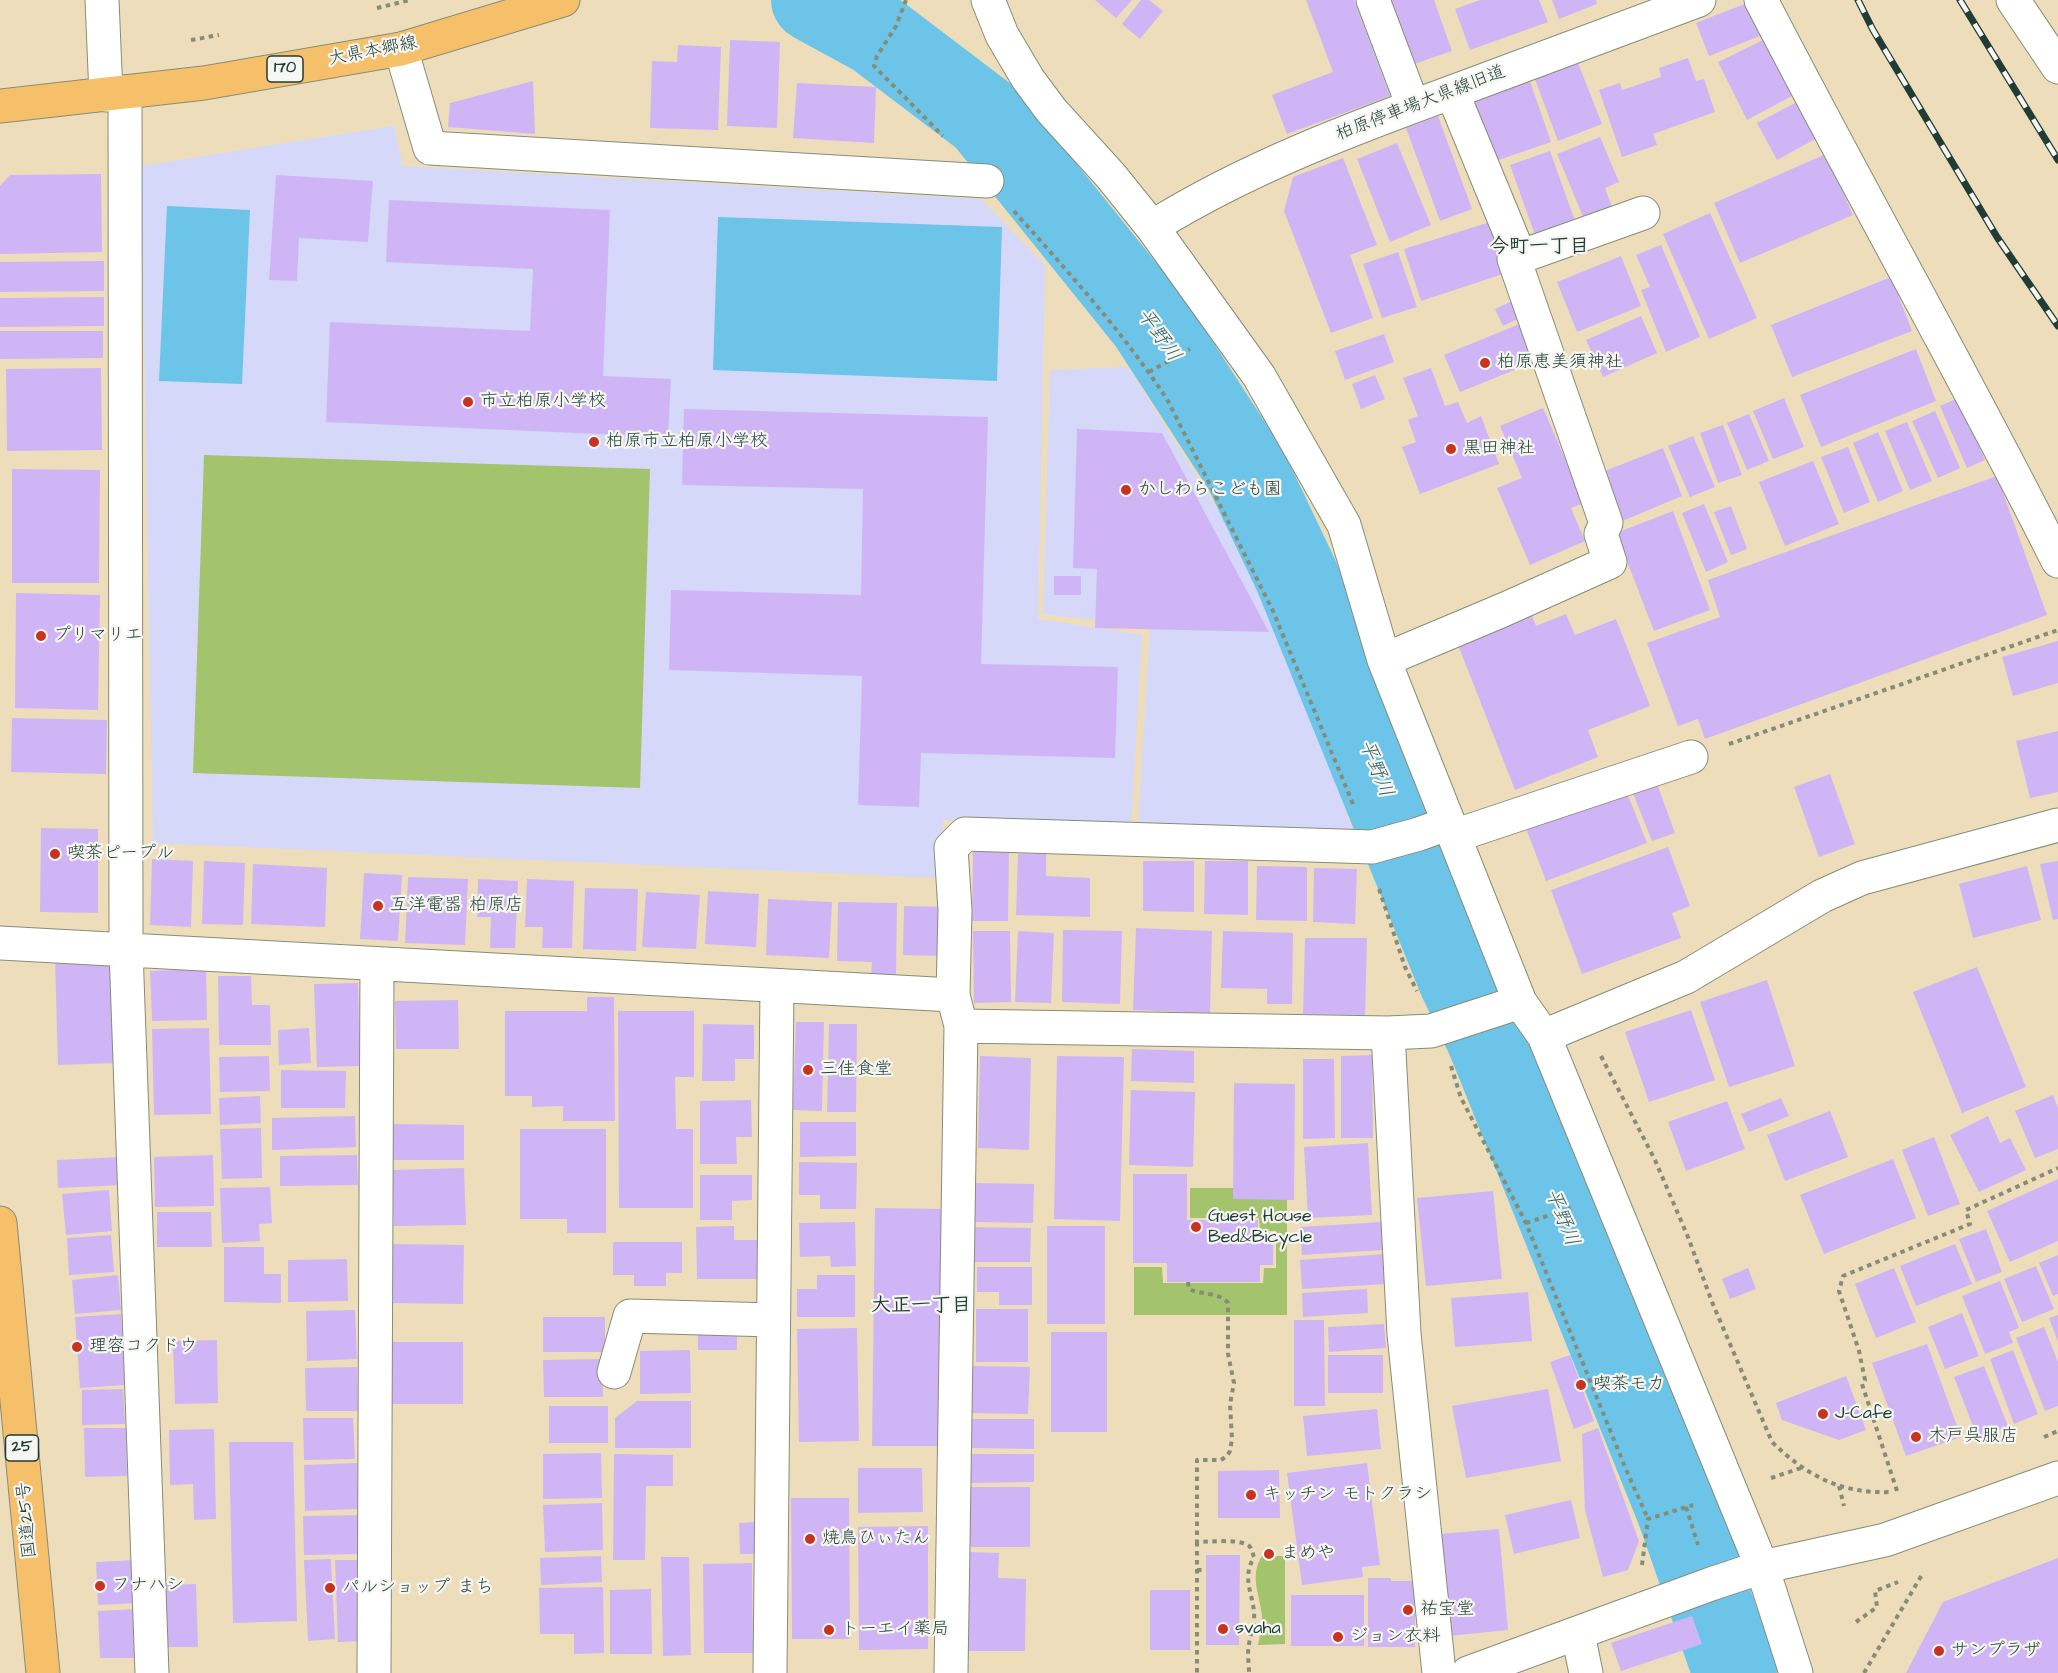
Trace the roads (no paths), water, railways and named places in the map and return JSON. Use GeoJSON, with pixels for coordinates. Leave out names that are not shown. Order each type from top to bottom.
{"type":"FeatureCollection","features":[{"type":"Feature","properties":{"kind":"highway","name":"大県本郷線"},"geometry":{"type":"LineString","coordinates":[[0,106],[204,83],[402,49],[563,0]]}},
{"type":"Feature","properties":{"kind":"highway","name":"国道25号"},"geometry":{"type":"LineString","coordinates":[[0,1223],[43,1673]]}},
{"type":"Feature","properties":{"kind":"street"},"geometry":{"type":"LineString","coordinates":[[102,0],[116,94],[126,950],[152,1673]]}},
{"type":"Feature","properties":{"kind":"street"},"geometry":{"type":"LineString","coordinates":[[988,0],[1002,35],[1028,79],[1051,110],[1111,176],[1152,227],[1259,376],[1344,525],[1384,660],[1441,831],[1506,1006],[1544,1036],[1761,1568],[1796,1673]]}},
{"type":"Feature","properties":{"kind":"street"},"geometry":{"type":"LineString","coordinates":[[1373,0],[1413,106]]}},
{"type":"Feature","properties":{"kind":"street","name":"柏原停車場大県線旧道"},"geometry":{"type":"LineString","coordinates":[[1152,227],[1223,186],[1312,146],[1699,0]]}},
{"type":"Feature","properties":{"kind":"street"},"geometry":{"type":"LineString","coordinates":[[1761,0],[1840,153],[2010,466],[2058,561]]}},
{"type":"Feature","properties":{"kind":"street"},"geometry":{"type":"LineString","coordinates":[[2013,0],[2058,67]]}},
{"type":"Feature","properties":{"kind":"street"},"geometry":{"type":"LineString","coordinates":[[402,49],[430,148],[987,181]]}},
{"type":"Feature","properties":{"kind":"street"},"geometry":{"type":"LineString","coordinates":[[1452,92],[1520,257]]}},
{"type":"Feature","properties":{"kind":"street"},"geometry":{"type":"LineString","coordinates":[[1384,660],[1610,562],[1601,534],[1606,524],[1514,259],[1643,213]]}},
{"type":"Feature","properties":{"kind":"street"},"geometry":{"type":"LineString","coordinates":[[951,1673],[961,1026],[953,995],[955,910],[951,848],[965,834],[1368,847],[1441,831],[1692,757]]}},
{"type":"Feature","properties":{"kind":"street"},"geometry":{"type":"LineString","coordinates":[[1544,1036],[1686,977],[1822,896],[1862,878],[2058,825]]}},
{"type":"Feature","properties":{"kind":"street"},"geometry":{"type":"LineString","coordinates":[[0,943],[953,995]]}},
{"type":"Feature","properties":{"kind":"street"},"geometry":{"type":"LineString","coordinates":[[374,1673],[377,964]]}},
{"type":"Feature","properties":{"kind":"street"},"geometry":{"type":"LineString","coordinates":[[770,1673],[777,986]]}},
{"type":"Feature","properties":{"kind":"street"},"geometry":{"type":"LineString","coordinates":[[961,1026],[1388,1033],[1431,1031],[1506,1006]]}},
{"type":"Feature","properties":{"kind":"street"},"geometry":{"type":"LineString","coordinates":[[1388,1033],[1404,1334],[1439,1673]]}},
{"type":"Feature","properties":{"kind":"street"},"geometry":{"type":"LineString","coordinates":[[614,1372],[630,1316],[773,1320]]}},
{"type":"Feature","properties":{"kind":"street"},"geometry":{"type":"LineString","coordinates":[[1468,1673],[1578,1634],[1664,1600],[1761,1568],[1886,1540],[2058,1478]]}},
{"type":"Feature","properties":{"kind":"street"},"geometry":{"type":"LineString","coordinates":[[1578,1634],[1586,1673]]}},
{"type":"Feature","properties":{"kind":"water"},"geometry":{"type":"Polygon","coordinates":[[[167,206],[250,210],[242,384],[159,381],[167,206]]]}},
{"type":"Feature","properties":{"kind":"water"},"geometry":{"type":"Polygon","coordinates":[[[718,217],[1002,227],[997,381],[713,370],[718,217]]]}},
{"type":"Feature","properties":{"kind":"waterway","name":"平野川"},"geometry":{"type":"LineString","coordinates":[[813,0],[877,35],[985,117],[1150,322],[1246,470],[1296,575],[1460,979],[1489,1040],[1679,1512],[1735,1673]]}},
{"type":"Feature","properties":{"kind":"railway"},"geometry":{"type":"LineString","coordinates":[[1858,0],[1873,30],[1997,237],[2058,326]]}},
{"type":"Feature","properties":{"kind":"railway"},"geometry":{"type":"LineString","coordinates":[[1960,0],[2058,160]]}},
{"type":"Feature","properties":{"kind":"place","name":"柏原恵美須神社"},"geometry":{"type":"Point","coordinates":[1485,363]}},
{"type":"Feature","properties":{"kind":"place","name":"市立柏原小学校"},"geometry":{"type":"Point","coordinates":[468,402]}},
{"type":"Feature","properties":{"kind":"place","name":"柏原市立柏原小学校"},"geometry":{"type":"Point","coordinates":[594,442]}},
{"type":"Feature","properties":{"kind":"place","name":"黒田神社"},"geometry":{"type":"Point","coordinates":[1451,449]}},
{"type":"Feature","properties":{"kind":"place","name":"かしわらこども園"},"geometry":{"type":"Point","coordinates":[1126,490]}},
{"type":"Feature","properties":{"kind":"place","name":"プリマリエ"},"geometry":{"type":"Point","coordinates":[41,636]}},
{"type":"Feature","properties":{"kind":"place","name":"喫茶ピープル"},"geometry":{"type":"Point","coordinates":[55,854]}},
{"type":"Feature","properties":{"kind":"place","name":"互洋電器 柏原店"},"geometry":{"type":"Point","coordinates":[378,906]}},
{"type":"Feature","properties":{"kind":"place","name":"三佳食堂"},"geometry":{"type":"Point","coordinates":[808,1070]}},
{"type":"Feature","properties":{"kind":"place","name":"Guest House Bed&Bicycle"},"geometry":{"type":"Point","coordinates":[1196,1227]}},
{"type":"Feature","properties":{"kind":"place","name":"理容コクドウ"},"geometry":{"type":"Point","coordinates":[77,1347]}},
{"type":"Feature","properties":{"kind":"place","name":"喫茶モカ"},"geometry":{"type":"Point","coordinates":[1581,1385]}},
{"type":"Feature","properties":{"kind":"place","name":"J-Cafe"},"geometry":{"type":"Point","coordinates":[1823,1414]}},
{"type":"Feature","properties":{"kind":"place","name":"木戸呉服店"},"geometry":{"type":"Point","coordinates":[1916,1437]}},
{"type":"Feature","properties":{"kind":"place","name":"キッチン モトクラシ"},"geometry":{"type":"Point","coordinates":[1251,1495]}},
{"type":"Feature","properties":{"kind":"place","name":"焼鳥ひぃたん"},"geometry":{"type":"Point","coordinates":[810,1539]}},
{"type":"Feature","properties":{"kind":"place","name":"まめや"},"geometry":{"type":"Point","coordinates":[1269,1554]}},
{"type":"Feature","properties":{"kind":"place","name":"フナハシ"},"geometry":{"type":"Point","coordinates":[100,1586]}},
{"type":"Feature","properties":{"kind":"place","name":"パルショップ まち"},"geometry":{"type":"Point","coordinates":[330,1588]}},
{"type":"Feature","properties":{"kind":"place","name":"祐宝堂"},"geometry":{"type":"Point","coordinates":[1408,1610]}},
{"type":"Feature","properties":{"kind":"place","name":"svaha"},"geometry":{"type":"Point","coordinates":[1223,1629]}},
{"type":"Feature","properties":{"kind":"place","name":"トーエイ薬局"},"geometry":{"type":"Point","coordinates":[829,1630]}},
{"type":"Feature","properties":{"kind":"place","name":"ジョン衣料"},"geometry":{"type":"Point","coordinates":[1338,1637]}},
{"type":"Feature","properties":{"kind":"place","name":"サンプラザ"},"geometry":{"type":"Point","coordinates":[1939,1651]}},
{"type":"Feature","properties":{"kind":"district","name":"今町一丁目"},"geometry":{"type":"Point","coordinates":[1539,248]}},
{"type":"Feature","properties":{"kind":"district","name":"大正一丁目"},"geometry":{"type":"Point","coordinates":[921,1307]}}]}
